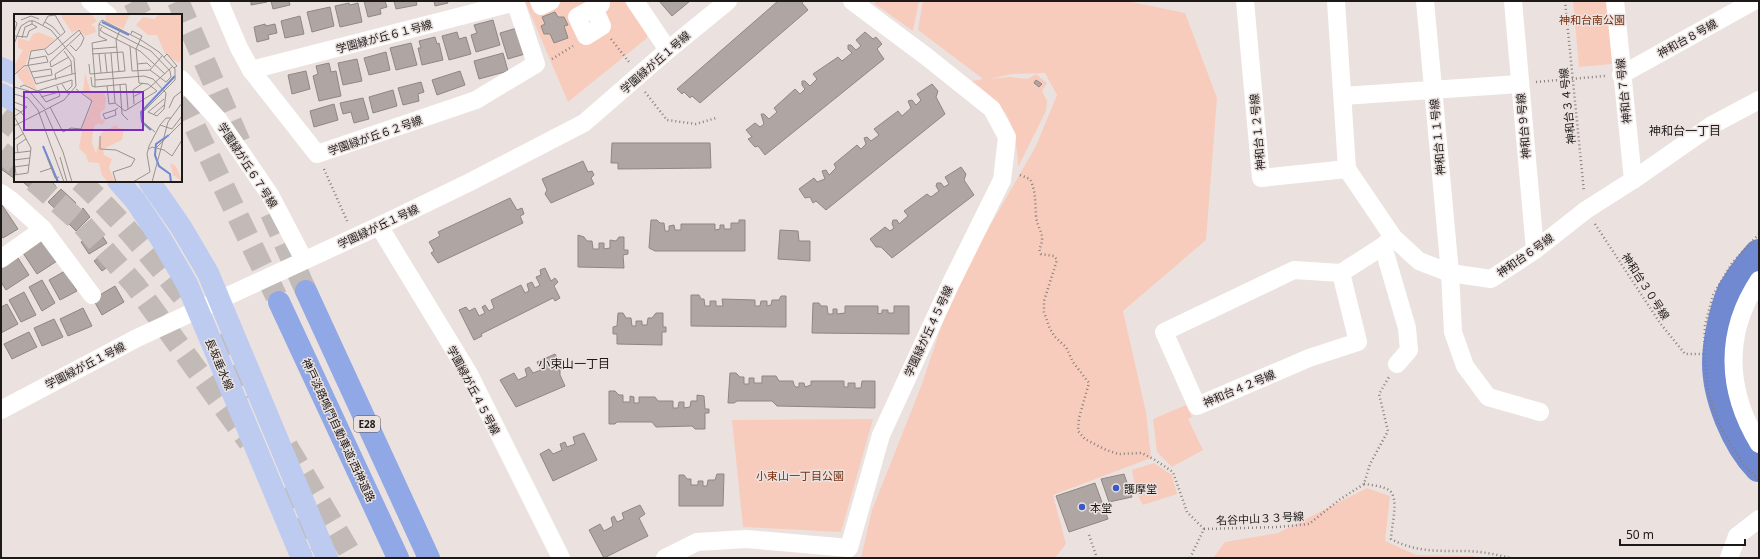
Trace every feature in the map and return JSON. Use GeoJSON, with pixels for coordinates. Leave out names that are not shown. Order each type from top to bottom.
{"type":"FeatureCollection","features":[{"type":"Feature","properties":{"kind":"highway","name":"E28"},"geometry":{"type":"LineString","coordinates":[[306,291],[428,558]]}},
{"type":"Feature","properties":{"kind":"highway","name":"神戸淡路鳴門自動車道;西神道路"},"geometry":{"type":"LineString","coordinates":[[279,302],[398,558]]}},
{"type":"Feature","properties":{"kind":"main road"},"geometry":{"type":"LineString","coordinates":[[1,68],[14,74]]}},
{"type":"Feature","properties":{"kind":"main road"},"geometry":{"type":"LineString","coordinates":[[1,94],[14,100]]}},
{"type":"Feature","properties":{"kind":"main road","name":"長坂垂水線"},"geometry":{"type":"LineString","coordinates":[[119,182],[135,200],[157,233],[187,284],[302,558]]}},
{"type":"Feature","properties":{"kind":"main road"},"geometry":{"type":"LineString","coordinates":[[150,182],[181,227],[208,273],[327,558]]}},
{"type":"Feature","properties":{"kind":"street"},"geometry":{"type":"LineString","coordinates":[[90,1],[107,14]]}},
{"type":"Feature","properties":{"kind":"street","name":"学園緑が丘６２号線"},"geometry":{"type":"LineString","coordinates":[[219,1],[239,48],[252,70],[318,154],[476,100],[536,64]]}},
{"type":"Feature","properties":{"kind":"street"},"geometry":{"type":"LineString","coordinates":[[515,1],[536,64]]}},
{"type":"Feature","properties":{"kind":"street","name":"学園緑が丘６１号線"},"geometry":{"type":"LineString","coordinates":[[252,70],[515,1]]}},
{"type":"Feature","properties":{"kind":"street"},"geometry":{"type":"LineString","coordinates":[[635,1],[668,50]]}},
{"type":"Feature","properties":{"kind":"street","name":"学園緑が丘１号線"},"geometry":{"type":"LineString","coordinates":[[1,410],[137,338],[379,226],[468,183],[584,123],[668,50],[728,1]]}},
{"type":"Feature","properties":{"kind":"street","name":"学園緑が丘４５号線"},"geometry":{"type":"LineString","coordinates":[[665,558],[697,542],[746,539],[850,548],[881,435],[944,297],[1002,180],[1007,137],[992,109],[921,52],[852,1]]}},
{"type":"Feature","properties":{"kind":"street","name":"神和台１２号線"},"geometry":{"type":"LineString","coordinates":[[1244,1],[1261,178],[1346,169]]}},
{"type":"Feature","properties":{"kind":"street"},"geometry":{"type":"LineString","coordinates":[[1336,1],[1343,96],[1346,169]]}},
{"type":"Feature","properties":{"kind":"street","name":"神和台１１号線"},"geometry":{"type":"LineString","coordinates":[[1425,1],[1432,90],[1450,272],[1453,332],[1465,366],[1488,396],[1540,412]]}},
{"type":"Feature","properties":{"kind":"street","name":"神和台９号線"},"geometry":{"type":"LineString","coordinates":[[1513,1],[1519,84],[1535,250]]}},
{"type":"Feature","properties":{"kind":"street","name":"神和台７号線"},"geometry":{"type":"LineString","coordinates":[[1615,1],[1621,75],[1633,180]]}},
{"type":"Feature","properties":{"kind":"street","name":"神和台８号線"},"geometry":{"type":"LineString","coordinates":[[1621,75],[1754,1]]}},
{"type":"Feature","properties":{"kind":"street"},"geometry":{"type":"LineString","coordinates":[[598,6],[604,28],[583,39],[575,15],[598,6]]}},
{"type":"Feature","properties":{"kind":"street","name":"学園緑が丘６７号線"},"geometry":{"type":"LineString","coordinates":[[182,80],[217,118],[270,195],[304,260]]}},
{"type":"Feature","properties":{"kind":"street"},"geometry":{"type":"LineString","coordinates":[[1343,96],[1519,84]]}},
{"type":"Feature","properties":{"kind":"street","name":"神和台６号線"},"geometry":{"type":"LineString","coordinates":[[1346,169],[1388,241],[1419,261],[1450,272],[1492,279],[1535,250],[1586,210],[1633,180],[1712,125],[1759,100]]}},
{"type":"Feature","properties":{"kind":"street"},"geometry":{"type":"LineString","coordinates":[[1,193],[43,229],[92,295]]}},
{"type":"Feature","properties":{"kind":"street","name":"学園緑が丘４５号線"},"geometry":{"type":"LineString","coordinates":[[379,226],[468,374],[561,558]]}},
{"type":"Feature","properties":{"kind":"street"},"geometry":{"type":"LineString","coordinates":[[1,259],[43,229]]}},
{"type":"Feature","properties":{"kind":"street"},"geometry":{"type":"LineString","coordinates":[[1341,273],[1388,241],[1408,328],[1409,350],[1397,364]]}},
{"type":"Feature","properties":{"kind":"street","name":"神和台４２号線"},"geometry":{"type":"LineString","coordinates":[[1294,270],[1341,273],[1358,342],[1309,358],[1197,406],[1164,332],[1294,270]]}},
{"type":"Feature","properties":{"kind":"street"},"geometry":{"type":"LineString","coordinates":[[1759,280],[1744,308],[1737,332],[1734,356],[1735,381],[1740,405],[1749,428],[1759,444]]}},
{"type":"Feature","properties":{"kind":"street"},"geometry":{"type":"LineString","coordinates":[[1729,558],[1737,536],[1759,519]]}},
{"type":"Feature","properties":{"kind":"path","name":"神和台３４号線"},"geometry":{"type":"LineString","coordinates":[[1565,1],[1586,210]]}},
{"type":"Feature","properties":{"kind":"path"},"geometry":{"type":"LineString","coordinates":[[536,64],[549,61],[583,39]]}},
{"type":"Feature","properties":{"kind":"path"},"geometry":{"type":"LineString","coordinates":[[615,45],[667,120],[696,124],[716,118]]}},
{"type":"Feature","properties":{"kind":"path"},"geometry":{"type":"LineString","coordinates":[[1519,84],[1621,75]]}},
{"type":"Feature","properties":{"kind":"path"},"geometry":{"type":"LineString","coordinates":[[318,154],[354,237]]}},
{"type":"Feature","properties":{"kind":"path"},"geometry":{"type":"LineString","coordinates":[[1030,179],[1035,188],[1036,218],[1041,231],[1042,243],[1039,249],[1041,254],[1054,256],[1057,260],[1044,301],[1044,312],[1050,329],[1055,337],[1066,347],[1073,362],[1089,383],[1079,418],[1078,430],[1086,439],[1104,449],[1118,454],[1142,453],[1173,472],[1187,512],[1204,529],[1190,558]]}},
{"type":"Feature","properties":{"kind":"path","name":"神和台３０号線"},"geometry":{"type":"LineString","coordinates":[[1586,210],[1660,323],[1685,354],[1704,354]]}},
{"type":"Feature","properties":{"kind":"path"},"geometry":{"type":"LineString","coordinates":[[1397,364],[1379,394],[1388,431],[1370,464],[1364,484],[1390,491],[1394,497],[1395,506],[1391,529],[1391,539],[1400,544],[1424,550],[1478,552],[1510,558]]}},
{"type":"Feature","properties":{"kind":"path","name":"名谷中山３３号線"},"geometry":{"type":"LineString","coordinates":[[1204,529],[1278,527],[1309,524],[1339,500],[1364,484]]}},
{"type":"Feature","properties":{"kind":"path"},"geometry":{"type":"LineString","coordinates":[[1089,535],[1097,558]]}},
{"type":"Feature","properties":{"kind":"green space"},"geometry":{"type":"Polygon","coordinates":[[[525,1],[624,1],[647,31],[647,38],[568,102],[525,1]]]}},
{"type":"Feature","properties":{"kind":"green space"},"geometry":{"type":"Polygon","coordinates":[[[874,1],[919,1],[913,31],[875,4],[874,1]]]}},
{"type":"Feature","properties":{"kind":"green space"},"geometry":{"type":"Polygon","coordinates":[[[923,1],[1127,1],[1185,13],[1217,98],[1206,240],[1123,311],[1146,412],[1151,458],[1053,495],[1066,544],[1055,558],[861,558],[872,510],[922,384],[945,315],[973,255],[1036,146],[1057,95],[1045,73],[1012,74],[990,79],[1010,77],[1027,79],[1036,74],[1047,83],[1042,91],[1047,101],[1046,111],[1018,167],[1015,138],[1008,117],[994,100],[972,81],[983,79],[918,30],[923,1]]]}},
{"type":"Feature","properties":{"kind":"green space","name":"神和台南公園"},"geometry":{"type":"Polygon","coordinates":[[[1573,1],[1608,1],[1612,64],[1579,67],[1573,1]]]}},
{"type":"Feature","properties":{"kind":"green space"},"geometry":{"type":"Polygon","coordinates":[[[1186,405],[1192,417],[1188,419],[1203,450],[1172,467],[1157,452],[1153,419],[1186,405]]]}},
{"type":"Feature","properties":{"kind":"green space","name":"小束山一丁目公園"},"geometry":{"type":"Polygon","coordinates":[[[873,419],[841,532],[743,527],[732,420],[873,419]]]}},
{"type":"Feature","properties":{"kind":"green space"},"geometry":{"type":"Polygon","coordinates":[[[1154,463],[1172,475],[1177,494],[1143,505],[1136,492],[1132,470],[1154,463]]]}},
{"type":"Feature","properties":{"kind":"green space"},"geometry":{"type":"Polygon","coordinates":[[[1367,488],[1390,496],[1385,541],[1416,555],[1475,556],[1474,558],[1213,558],[1225,542],[1278,533],[1367,488]]]}},
{"type":"Feature","properties":{"kind":"building"},"geometry":{"type":"Polygon","coordinates":[[[251,1],[267,1],[267,2],[251,5],[251,1]]]}},
{"type":"Feature","properties":{"kind":"building"},"geometry":{"type":"Polygon","coordinates":[[[271,1],[289,1],[290,5],[273,9],[271,1]]]}},
{"type":"Feature","properties":{"kind":"building"},"geometry":{"type":"Polygon","coordinates":[[[364,1],[385,1],[387,7],[380,9],[381,14],[368,17],[364,1]]]}},
{"type":"Feature","properties":{"kind":"building"},"geometry":{"type":"Polygon","coordinates":[[[394,1],[416,1],[417,5],[396,9],[394,1]]]}},
{"type":"Feature","properties":{"kind":"building"},"geometry":{"type":"Polygon","coordinates":[[[434,1],[447,1],[448,3],[435,6],[434,1]]]}},
{"type":"Feature","properties":{"kind":"building"},"geometry":{"type":"Polygon","coordinates":[[[659,1],[690,1],[672,16],[659,1]]]}},
{"type":"Feature","properties":{"kind":"building"},"geometry":{"type":"Polygon","coordinates":[[[778,1],[803,1],[802,3],[808,10],[700,103],[692,96],[690,98],[684,92],[682,94],[677,89],[778,1]]]}},
{"type":"Feature","properties":{"kind":"building"},"geometry":{"type":"Polygon","coordinates":[[[349,3],[350,5],[358,3],[362,22],[340,27],[335,6],[349,3]]]}},
{"type":"Feature","properties":{"kind":"building"},"geometry":{"type":"Polygon","coordinates":[[[330,7],[334,26],[312,32],[307,12],[330,7]]]}},
{"type":"Feature","properties":{"kind":"building"},"geometry":{"type":"Polygon","coordinates":[[[555,12],[558,17],[564,17],[568,25],[564,26],[568,38],[554,43],[550,34],[544,34],[541,26],[545,24],[542,17],[555,12]]]}},
{"type":"Feature","properties":{"kind":"building"},"geometry":{"type":"Polygon","coordinates":[[[300,16],[304,34],[285,38],[281,21],[300,16]]]}},
{"type":"Feature","properties":{"kind":"building"},"geometry":{"type":"Polygon","coordinates":[[[493,20],[500,45],[476,52],[471,35],[477,33],[474,25],[493,20]]]}},
{"type":"Feature","properties":{"kind":"building"},"geometry":{"type":"Polygon","coordinates":[[[265,24],[266,26],[275,24],[277,33],[268,35],[269,39],[257,42],[254,27],[265,24]]]}},
{"type":"Feature","properties":{"kind":"building"},"geometry":{"type":"Polygon","coordinates":[[[517,28],[525,54],[508,59],[500,33],[517,28]]]}},
{"type":"Feature","properties":{"kind":"building"},"geometry":{"type":"Polygon","coordinates":[[[457,32],[459,39],[466,37],[471,54],[449,60],[442,36],[457,32]]]}},
{"type":"Feature","properties":{"kind":"building"},"geometry":{"type":"Polygon","coordinates":[[[865,32],[873,39],[876,37],[882,44],[877,49],[884,59],[765,155],[758,146],[755,147],[748,139],[752,137],[746,130],[755,123],[760,127],[764,124],[761,114],[764,114],[769,119],[777,112],[774,108],[795,89],[800,94],[805,89],[802,85],[802,81],[805,81],[810,86],[817,79],[813,74],[838,57],[842,61],[852,53],[848,49],[848,45],[851,45],[856,50],[861,46],[856,40],[865,32]]]}},
{"type":"Feature","properties":{"kind":"building"},"geometry":{"type":"Polygon","coordinates":[[[435,37],[437,44],[439,43],[443,60],[422,65],[418,48],[421,48],[419,41],[435,37]]]}},
{"type":"Feature","properties":{"kind":"building"},"geometry":{"type":"Polygon","coordinates":[[[411,43],[417,65],[396,70],[390,48],[411,43]]]}},
{"type":"Feature","properties":{"kind":"building"},"geometry":{"type":"Polygon","coordinates":[[[386,52],[390,70],[369,75],[364,58],[386,52]]]}},
{"type":"Feature","properties":{"kind":"building"},"geometry":{"type":"Polygon","coordinates":[[[503,53],[508,71],[479,79],[474,61],[503,53]]]}},
{"type":"Feature","properties":{"kind":"building"},"geometry":{"type":"Polygon","coordinates":[[[357,59],[362,81],[343,85],[338,63],[357,59]]]}},
{"type":"Feature","properties":{"kind":"building"},"geometry":{"type":"Polygon","coordinates":[[[329,63],[331,72],[336,71],[341,96],[319,101],[313,76],[318,74],[316,66],[329,63]]]}},
{"type":"Feature","properties":{"kind":"building"},"geometry":{"type":"Polygon","coordinates":[[[306,71],[310,89],[292,94],[288,75],[306,71]]]}},
{"type":"Feature","properties":{"kind":"building"},"geometry":{"type":"Polygon","coordinates":[[[460,71],[465,85],[437,95],[432,80],[460,71]]]}},
{"type":"Feature","properties":{"kind":"building"},"geometry":{"type":"Polygon","coordinates":[[[1036,80],[1042,84],[1039,87],[1034,83],[1036,80]]]}},
{"type":"Feature","properties":{"kind":"building"},"geometry":{"type":"Polygon","coordinates":[[[421,82],[424,92],[418,94],[419,101],[403,105],[398,88],[421,82]]]}},
{"type":"Feature","properties":{"kind":"building"},"geometry":{"type":"Polygon","coordinates":[[[932,84],[938,91],[936,97],[945,114],[826,210],[816,201],[813,203],[810,197],[805,198],[799,189],[814,178],[817,182],[825,179],[822,171],[826,170],[829,175],[836,168],[834,164],[857,145],[861,149],[866,144],[864,138],[867,137],[871,141],[879,135],[874,129],[898,111],[902,116],[911,108],[908,101],[912,100],[916,105],[921,100],[917,94],[932,84]]]}},
{"type":"Feature","properties":{"kind":"building"},"geometry":{"type":"Polygon","coordinates":[[[393,90],[397,106],[373,113],[369,97],[393,90]]]}},
{"type":"Feature","properties":{"kind":"building"},"geometry":{"type":"Polygon","coordinates":[[[363,98],[369,119],[354,123],[351,112],[343,114],[340,103],[363,98]]]}},
{"type":"Feature","properties":{"kind":"building"},"geometry":{"type":"Polygon","coordinates":[[[334,104],[338,120],[314,127],[310,111],[334,104]]]}},
{"type":"Feature","properties":{"kind":"building"},"geometry":{"type":"Polygon","coordinates":[[[612,143],[710,143],[711,168],[618,169],[618,163],[611,163],[612,143]]]}},
{"type":"Feature","properties":{"kind":"building"},"geometry":{"type":"Polygon","coordinates":[[[10,149],[14,152],[14,178],[1,169],[1,163],[10,149]]]}},
{"type":"Feature","properties":{"kind":"building"},"geometry":{"type":"Polygon","coordinates":[[[583,161],[588,172],[592,171],[594,175],[591,178],[594,184],[551,203],[545,194],[547,190],[542,179],[583,161]]]}},
{"type":"Feature","properties":{"kind":"building"},"geometry":{"type":"Polygon","coordinates":[[[961,167],[966,174],[964,180],[974,195],[892,258],[881,247],[876,247],[870,239],[885,227],[890,231],[894,228],[892,224],[893,220],[897,220],[899,224],[908,216],[904,211],[927,194],[931,197],[939,191],[936,186],[937,183],[941,183],[944,187],[949,184],[945,177],[961,167]]]}},
{"type":"Feature","properties":{"kind":"building"},"geometry":{"type":"Polygon","coordinates":[[[23,182],[52,182],[56,186],[44,200],[23,182]]]}},
{"type":"Feature","properties":{"kind":"building"},"geometry":{"type":"Polygon","coordinates":[[[61,189],[76,203],[63,216],[48,202],[61,189]]]}},
{"type":"Feature","properties":{"kind":"building"},"geometry":{"type":"Polygon","coordinates":[[[510,198],[517,210],[522,208],[524,214],[520,216],[523,223],[438,263],[431,253],[434,251],[429,242],[440,236],[438,232],[510,198]]]}},
{"type":"Feature","properties":{"kind":"building"},"geometry":{"type":"Polygon","coordinates":[[[2,205],[18,229],[3,238],[1,235],[2,205]]]}},
{"type":"Feature","properties":{"kind":"building"},"geometry":{"type":"Polygon","coordinates":[[[83,208],[90,217],[76,231],[68,223],[83,208]]]}},
{"type":"Feature","properties":{"kind":"building"},"geometry":{"type":"Polygon","coordinates":[[[651,220],[657,220],[660,223],[664,223],[665,231],[669,231],[669,226],[674,225],[675,230],[681,230],[681,224],[715,224],[715,230],[720,229],[720,225],[724,225],[724,229],[731,229],[731,223],[739,223],[739,220],[745,220],[745,251],[655,251],[649,248],[651,220]]]}},
{"type":"Feature","properties":{"kind":"building"},"geometry":{"type":"Polygon","coordinates":[[[780,230],[798,231],[799,241],[810,241],[810,261],[778,259],[780,230]]]}},
{"type":"Feature","properties":{"kind":"building"},"geometry":{"type":"Polygon","coordinates":[[[99,231],[107,243],[89,254],[81,242],[99,231]]]}},
{"type":"Feature","properties":{"kind":"building"},"geometry":{"type":"Polygon","coordinates":[[[578,235],[584,237],[587,241],[592,241],[593,249],[599,249],[599,243],[604,243],[604,249],[610,248],[610,240],[616,241],[619,237],[624,237],[624,250],[628,250],[628,254],[623,255],[624,268],[578,267],[578,235]]]}},
{"type":"Feature","properties":{"kind":"building"},"geometry":{"type":"Polygon","coordinates":[[[42,239],[57,261],[37,274],[23,253],[42,239]]]}},
{"type":"Feature","properties":{"kind":"building"},"geometry":{"type":"Polygon","coordinates":[[[112,247],[120,258],[102,271],[94,261],[112,247]]]}},
{"type":"Feature","properties":{"kind":"building"},"geometry":{"type":"Polygon","coordinates":[[[18,258],[29,275],[6,290],[1,282],[1,268],[18,258]]]}},
{"type":"Feature","properties":{"kind":"building"},"geometry":{"type":"Polygon","coordinates":[[[545,268],[551,281],[555,278],[558,282],[554,286],[560,298],[555,301],[553,298],[481,334],[482,336],[474,340],[459,310],[466,307],[469,311],[475,308],[479,316],[485,313],[482,307],[485,305],[489,311],[494,308],[491,300],[521,285],[525,293],[529,291],[527,284],[532,282],[535,288],[540,285],[536,277],[541,275],[540,270],[545,268]]]}},
{"type":"Feature","properties":{"kind":"building"},"geometry":{"type":"Polygon","coordinates":[[[65,271],[77,291],[60,300],[49,280],[65,271]]]}},
{"type":"Feature","properties":{"kind":"building"},"geometry":{"type":"Polygon","coordinates":[[[42,280],[55,303],[42,311],[29,287],[42,280]]]}},
{"type":"Feature","properties":{"kind":"building"},"geometry":{"type":"Polygon","coordinates":[[[115,286],[124,302],[102,315],[93,299],[115,286]]]}},
{"type":"Feature","properties":{"kind":"building"},"geometry":{"type":"Polygon","coordinates":[[[24,292],[36,315],[21,322],[9,300],[24,292]]]}},
{"type":"Feature","properties":{"kind":"building"},"geometry":{"type":"Polygon","coordinates":[[[691,295],[699,295],[701,299],[704,299],[705,306],[710,306],[710,301],[716,301],[716,306],[723,306],[722,299],[755,300],[755,306],[760,306],[761,301],[767,301],[767,306],[771,305],[772,300],[779,300],[781,296],[786,296],[786,327],[691,326],[691,295]]]}},
{"type":"Feature","properties":{"kind":"building"},"geometry":{"type":"Polygon","coordinates":[[[813,303],[819,303],[821,306],[827,306],[828,314],[833,314],[833,309],[837,309],[837,314],[845,313],[845,306],[878,306],[878,314],[882,313],[882,310],[888,310],[888,313],[894,313],[894,306],[909,306],[909,334],[812,333],[813,303]]]}},
{"type":"Feature","properties":{"kind":"building"},"geometry":{"type":"Polygon","coordinates":[[[7,304],[18,324],[1,333],[1,307],[7,304]]]}},
{"type":"Feature","properties":{"kind":"building"},"geometry":{"type":"Polygon","coordinates":[[[83,308],[92,326],[68,336],[60,319],[83,308]]]}},
{"type":"Feature","properties":{"kind":"building"},"geometry":{"type":"Polygon","coordinates":[[[618,313],[623,313],[626,318],[631,318],[632,326],[636,326],[636,321],[642,321],[642,325],[647,325],[648,318],[652,318],[656,313],[663,313],[663,327],[666,327],[666,332],[662,332],[662,345],[617,344],[617,334],[613,334],[613,327],[617,326],[618,313]]]}},
{"type":"Feature","properties":{"kind":"building"},"geometry":{"type":"Polygon","coordinates":[[[54,319],[63,337],[42,346],[34,328],[54,319]]]}},
{"type":"Feature","properties":{"kind":"building"},"geometry":{"type":"Polygon","coordinates":[[[29,332],[37,347],[12,359],[4,344],[29,332]]]}},
{"type":"Feature","properties":{"kind":"building"},"geometry":{"type":"Polygon","coordinates":[[[555,354],[560,363],[560,375],[565,386],[516,407],[500,380],[514,373],[518,380],[527,376],[525,369],[529,367],[533,373],[541,370],[537,362],[555,354]]]}},
{"type":"Feature","properties":{"kind":"building"},"geometry":{"type":"Polygon","coordinates":[[[730,373],[736,373],[740,377],[744,377],[744,384],[749,384],[749,378],[754,378],[754,383],[762,383],[762,376],[776,376],[779,381],[793,381],[796,387],[799,387],[799,383],[804,383],[805,387],[811,385],[811,381],[844,381],[844,387],[848,387],[848,383],[855,383],[855,388],[861,388],[862,381],[875,381],[875,408],[777,406],[772,401],[737,401],[734,403],[728,403],[730,373]]]}},
{"type":"Feature","properties":{"kind":"building"},"geometry":{"type":"Polygon","coordinates":[[[609,391],[615,391],[619,395],[623,395],[623,402],[630,402],[630,396],[634,397],[634,403],[639,403],[639,397],[655,397],[658,401],[673,401],[673,408],[678,408],[679,402],[684,402],[684,408],[690,407],[691,401],[697,401],[697,395],[704,396],[705,409],[709,409],[709,413],[705,413],[705,429],[695,429],[692,426],[656,427],[652,422],[617,422],[615,424],[609,424],[609,391]]]}},
{"type":"Feature","properties":{"kind":"building"},"geometry":{"type":"Polygon","coordinates":[[[584,433],[597,460],[553,481],[540,454],[549,449],[553,454],[562,450],[560,444],[565,442],[567,447],[575,444],[573,437],[584,433]]]}},
{"type":"Feature","properties":{"kind":"building"},"geometry":{"type":"Polygon","coordinates":[[[717,474],[724,474],[723,506],[679,506],[679,475],[684,475],[687,479],[691,479],[691,485],[698,485],[698,481],[703,481],[703,486],[707,486],[708,480],[715,480],[717,474]]]}},
{"type":"Feature","properties":{"kind":"building","name":"護摩堂"},"geometry":{"type":"Polygon","coordinates":[[[1124,474],[1132,497],[1109,502],[1101,479],[1124,474]]]}},
{"type":"Feature","properties":{"kind":"building","name":"本堂"},"geometry":{"type":"Polygon","coordinates":[[[1095,483],[1108,519],[1069,532],[1056,496],[1095,483]]]}},
{"type":"Feature","properties":{"kind":"building"},"geometry":{"type":"Polygon","coordinates":[[[640,505],[645,514],[639,518],[648,536],[604,558],[589,530],[600,524],[604,531],[613,526],[611,518],[614,516],[617,522],[624,519],[622,513],[640,505]]]}},
{"type":"Feature","properties":{"kind":"waterway"},"geometry":{"type":"LineString","coordinates":[[1759,254],[1732,291],[1726,307],[1722,326],[1718,346],[1717,363],[1720,390],[1729,419],[1743,445],[1759,467]]}},
{"type":"Feature","properties":{"kind":"tunnel"},"geometry":{"type":"LineString","coordinates":[[134,1],[140,14]]}},
{"type":"Feature","properties":{"kind":"tunnel"},"geometry":{"type":"LineString","coordinates":[[178,1],[244,152]]}},
{"type":"Feature","properties":{"kind":"tunnel"},"geometry":{"type":"LineString","coordinates":[[182,100],[279,302]]}},
{"type":"Feature","properties":{"kind":"tunnel"},"geometry":{"type":"LineString","coordinates":[[1,117],[14,127]]}},
{"type":"Feature","properties":{"kind":"tunnel"},"geometry":{"type":"LineString","coordinates":[[1,152],[14,162]]}},
{"type":"Feature","properties":{"kind":"tunnel"},"geometry":{"type":"LineString","coordinates":[[35,182],[82,224],[135,285],[249,442]]}},
{"type":"Feature","properties":{"kind":"tunnel"},"geometry":{"type":"LineString","coordinates":[[81,182],[126,228],[195,312]]}},
{"type":"Feature","properties":{"kind":"tunnel"},"geometry":{"type":"LineString","coordinates":[[271,213],[306,291]]}},
{"type":"Feature","properties":{"kind":"tunnel"},"geometry":{"type":"LineString","coordinates":[[215,338],[253,394]]}},
{"type":"Feature","properties":{"kind":"tunnel"},"geometry":{"type":"LineString","coordinates":[[287,446],[353,558]]}},
{"type":"Feature","properties":{"kind":"tunnel"},"geometry":{"type":"LineString","coordinates":[[281,490],[315,548]]}},
{"type":"Feature","properties":{"kind":"place","name":"護摩堂"},"geometry":{"type":"Point","coordinates":[1116,488]}},
{"type":"Feature","properties":{"kind":"place","name":"本堂"},"geometry":{"type":"Point","coordinates":[1082,507]}},
{"type":"Feature","properties":{"kind":"district","name":"神和台一丁目"},"geometry":{"type":"Point","coordinates":[1685,130]}},
{"type":"Feature","properties":{"kind":"district","name":"小束山一丁目"},"geometry":{"type":"Point","coordinates":[574,363]}}]}
